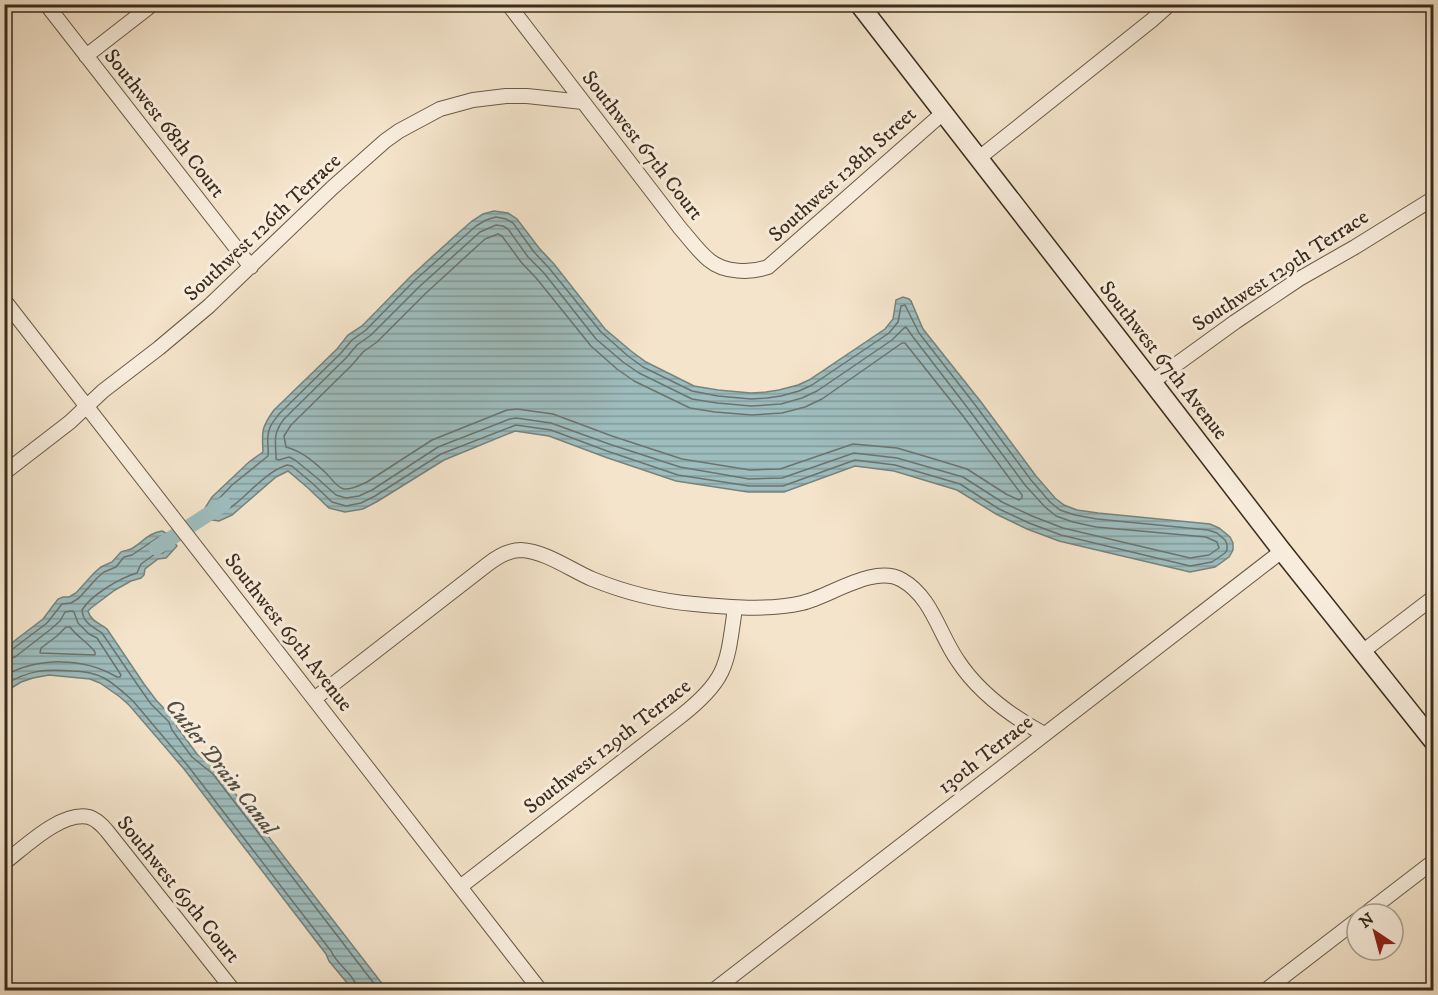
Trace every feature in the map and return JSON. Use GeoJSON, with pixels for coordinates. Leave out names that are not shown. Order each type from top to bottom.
{"type":"FeatureCollection","features":[{"type":"Feature","properties":{"kind":"main road","name":"Southwest 67th Avenue"},"geometry":{"type":"LineString","coordinates":[[859,4],[1282,551],[1434,742]]}},
{"type":"Feature","properties":{"kind":"street","name":"Southwest 68th Court"},"geometry":{"type":"LineString","coordinates":[[46,4],[251,267]]}},
{"type":"Feature","properties":{"kind":"street"},"geometry":{"type":"LineString","coordinates":[[86,56],[153,4]]}},
{"type":"Feature","properties":{"kind":"street","name":"Southwest 67th Court"},"geometry":{"type":"LineString","coordinates":[[508,4],[659,202],[708,259],[714,264],[745,271],[768,267]]}},
{"type":"Feature","properties":{"kind":"street"},"geometry":{"type":"LineString","coordinates":[[979,158],[1170,4]]}},
{"type":"Feature","properties":{"kind":"street","name":"Southwest 126th Terrace"},"geometry":{"type":"LineString","coordinates":[[4,473],[185,327],[332,188],[399,131],[440,109],[461,102],[485,98],[527,96],[583,102]]}},
{"type":"Feature","properties":{"kind":"street","name":"Southwest 128th Street"},"geometry":{"type":"LineString","coordinates":[[768,267],[943,113]]}},
{"type":"Feature","properties":{"kind":"street","name":"Southwest 129th Terrace"},"geometry":{"type":"LineString","coordinates":[[1152,382],[1270,297],[1434,198]]}},
{"type":"Feature","properties":{"kind":"street","name":"Southwest 69th Avenue"},"geometry":{"type":"LineString","coordinates":[[4,300],[540,990]]}},
{"type":"Feature","properties":{"kind":"street"},"geometry":{"type":"LineString","coordinates":[[314,699],[488,564],[513,551],[542,555],[592,579],[644,596],[735,608],[765,608],[803,602],[870,576],[901,579],[916,591],[928,606],[956,659],[983,691],[1012,714],[1044,734]]}},
{"type":"Feature","properties":{"kind":"street","name":"130th Terrace"},"geometry":{"type":"LineString","coordinates":[[714,990],[1282,551]]}},
{"type":"Feature","properties":{"kind":"street"},"geometry":{"type":"LineString","coordinates":[[1362,652],[1434,597]]}},
{"type":"Feature","properties":{"kind":"street","name":"Southwest 129th Terrace"},"geometry":{"type":"LineString","coordinates":[[460,887],[706,695],[725,666],[735,608]]}},
{"type":"Feature","properties":{"kind":"street","name":"Southwest 69th Court"},"geometry":{"type":"LineString","coordinates":[[4,863],[57,824],[79,817],[89,817],[107,831],[233,990]]}},
{"type":"Feature","properties":{"kind":"street"},"geometry":{"type":"LineString","coordinates":[[1381,902],[1434,861]]}},
{"type":"Feature","properties":{"kind":"street"},"geometry":{"type":"LineString","coordinates":[[1266,990],[1345,929]]}},
{"type":"Feature","properties":{"kind":"water"},"geometry":{"type":"Polygon","coordinates":[[[494,211],[508,213],[517,219],[605,329],[646,362],[694,386],[751,393],[798,385],[885,329],[893,319],[896,300],[903,297],[909,299],[923,329],[1036,476],[1064,505],[1077,510],[1098,513],[1210,524],[1230,537],[1233,550],[1229,557],[1215,567],[1190,572],[1059,541],[996,514],[957,490],[894,471],[855,466],[784,492],[748,492],[676,481],[549,436],[515,431],[444,460],[363,509],[345,512],[329,508],[288,471],[276,477],[232,515],[219,521],[212,520],[205,515],[205,508],[212,497],[263,452],[263,430],[274,410],[337,349],[348,335],[362,326],[410,277],[455,236],[472,221],[483,214],[494,211]]]}},
{"type":"Feature","properties":{"kind":"water"},"geometry":{"type":"Polygon","coordinates":[[[162,531],[168,534],[177,546],[166,558],[158,559],[145,569],[141,578],[115,590],[91,608],[88,611],[89,615],[107,629],[144,684],[174,719],[177,727],[197,754],[217,770],[387,990],[353,990],[184,769],[120,697],[90,679],[49,675],[21,682],[5,692],[5,648],[43,619],[58,599],[76,593],[94,573],[112,562],[121,552],[131,549],[149,536],[162,531]]]}},
{"type":"Feature","properties":{"kind":"waterway"},"geometry":{"type":"LineString","coordinates":[[156,548],[224,504]]}},
{"type":"Feature","properties":{"kind":"water label","name":"Cutler Drain Canal"},"geometry":{"type":"Point","coordinates":[222,766]}}]}
